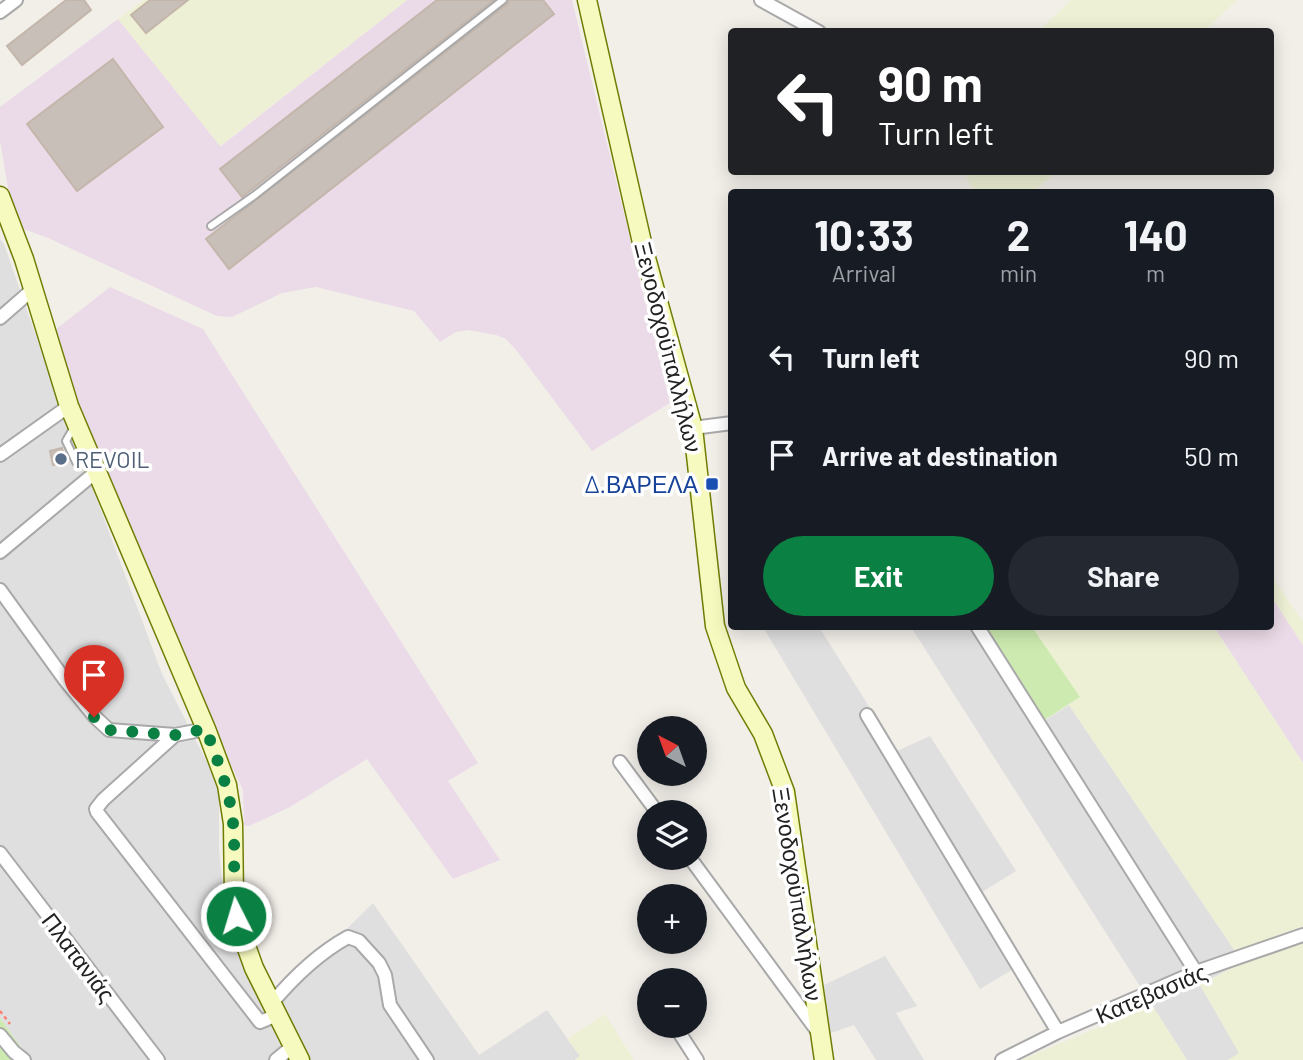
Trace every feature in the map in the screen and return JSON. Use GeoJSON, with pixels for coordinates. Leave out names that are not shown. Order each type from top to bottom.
{"type":"FeatureCollection","features":[{"type":"Feature","properties":{"kind":"street"},"geometry":{"type":"LineString","coordinates":[[0,12],[16,0]]}},
{"type":"Feature","properties":{"kind":"street","name":"Ξενοδοχοϋπαλλήλων"},"geometry":{"type":"LineString","coordinates":[[587,0],[643,247],[693,428],[715,626],[736,688],[763,734],[785,792],[824,1060]]}},
{"type":"Feature","properties":{"kind":"street"},"geometry":{"type":"LineString","coordinates":[[761,0],[812,28]]}},
{"type":"Feature","properties":{"kind":"street"},"geometry":{"type":"LineString","coordinates":[[0,196],[24,259],[73,414],[227,785],[231,804],[236,916],[247,949],[296,1053],[276,1060]]}},
{"type":"Feature","properties":{"kind":"street"},"geometry":{"type":"LineString","coordinates":[[0,318],[32,290]]}},
{"type":"Feature","properties":{"kind":"street"},"geometry":{"type":"LineString","coordinates":[[0,455],[73,414]]}},
{"type":"Feature","properties":{"kind":"street"},"geometry":{"type":"LineString","coordinates":[[693,428],[728,424]]}},
{"type":"Feature","properties":{"kind":"street"},"geometry":{"type":"LineString","coordinates":[[0,552],[96,467]]}},
{"type":"Feature","properties":{"kind":"street"},"geometry":{"type":"LineString","coordinates":[[0,590],[65,680],[94,717],[109,730],[175,735],[206,729]]}},
{"type":"Feature","properties":{"kind":"street"},"geometry":{"type":"LineString","coordinates":[[979,630],[1196,972]]}},
{"type":"Feature","properties":{"kind":"street"},"geometry":{"type":"LineString","coordinates":[[867,715],[1058,1032]]}},
{"type":"Feature","properties":{"kind":"street"},"geometry":{"type":"LineString","coordinates":[[175,735],[103,800],[96,809],[97,812],[261,1022],[274,1010],[303,971],[348,937],[359,941],[379,962],[390,1005],[427,1060]]}},
{"type":"Feature","properties":{"kind":"street"},"geometry":{"type":"LineString","coordinates":[[620,762],[648,800]]}},
{"type":"Feature","properties":{"kind":"street","name":"Πλατανιάς"},"geometry":{"type":"LineString","coordinates":[[0,853],[158,1060]]}},
{"type":"Feature","properties":{"kind":"street"},"geometry":{"type":"LineString","coordinates":[[699,870],[821,1036]]}},
{"type":"Feature","properties":{"kind":"street","name":"Κατεβασιάς"},"geometry":{"type":"LineString","coordinates":[[1002,1060],[1058,1032],[1196,972],[1303,935]]}},
{"type":"Feature","properties":{"kind":"street"},"geometry":{"type":"LineString","coordinates":[[0,1035],[24,1060]]}},
{"type":"Feature","properties":{"kind":"street"},"geometry":{"type":"LineString","coordinates":[[683,1038],[697,1060]]}},
{"type":"Feature","properties":{"kind":"lane"},"geometry":{"type":"LineString","coordinates":[[211,226],[265,187],[503,0]]}},
{"type":"Feature","properties":{"kind":"shaded area"},"geometry":{"type":"Polygon","coordinates":[[[407,0],[572,0],[670,403],[592,451],[506,339],[468,330],[456,332],[440,342],[414,311],[316,287],[282,293],[232,317],[217,316],[48,238],[18,227],[13,217],[0,141],[0,107],[118,19],[221,146],[407,0]]]}},
{"type":"Feature","properties":{"kind":"shaded area"},"geometry":{"type":"Polygon","coordinates":[[[0,239],[162,674],[219,786],[219,850],[227,930],[287,1060],[30,1060],[0,1018],[0,239]]]}},
{"type":"Feature","properties":{"kind":"shaded area"},"geometry":{"type":"Polygon","coordinates":[[[110,287],[203,329],[478,763],[448,781],[500,860],[453,879],[367,759],[290,807],[249,826],[244,825],[243,790],[194,689],[105,480],[50,334],[110,287]]]}},
{"type":"Feature","properties":{"kind":"shaded area"},"geometry":{"type":"Polygon","coordinates":[[[1274,601],[1303,645],[1303,763],[1216,630],[1274,630],[1274,601]]]}},
{"type":"Feature","properties":{"kind":"shaded area"},"geometry":{"type":"Polygon","coordinates":[[[765,630],[821,630],[897,751],[930,736],[1016,871],[979,894],[1020,965],[980,989],[765,630]]]}},
{"type":"Feature","properties":{"kind":"shaded area"},"geometry":{"type":"Polygon","coordinates":[[[913,630],[983,630],[1044,721],[1069,705],[1237,954],[1241,963],[1200,985],[1240,1053],[1228,1060],[1187,1060],[913,630]]]}},
{"type":"Feature","properties":{"kind":"shaded area"},"geometry":{"type":"Polygon","coordinates":[[[373,903],[479,1055],[547,1010],[580,1056],[575,1060],[311,1060],[277,998],[373,903]]]}},
{"type":"Feature","properties":{"kind":"shaded area"},"geometry":{"type":"Polygon","coordinates":[[[885,956],[917,1006],[896,1013],[924,1060],[876,1060],[854,1025],[828,1034],[824,985],[885,956]]]}},
{"type":"Feature","properties":{"kind":"green space"},"geometry":{"type":"Polygon","coordinates":[[[144,0],[407,0],[220,146],[118,19],[144,0]]]}},
{"type":"Feature","properties":{"kind":"green space"},"geometry":{"type":"Polygon","coordinates":[[[1071,0],[1237,0],[1207,28],[1042,28],[1071,0]]]}},
{"type":"Feature","properties":{"kind":"green space"},"geometry":{"type":"Polygon","coordinates":[[[966,175],[1053,175],[1037,189],[972,189],[966,175]]]}},
{"type":"Feature","properties":{"kind":"green space"},"geometry":{"type":"Polygon","coordinates":[[[1274,579],[1303,622],[1303,645],[1274,601],[1274,579]]]}},
{"type":"Feature","properties":{"kind":"green space"},"geometry":{"type":"Polygon","coordinates":[[[983,630],[1034,630],[1080,697],[1043,721],[983,630]]]}},
{"type":"Feature","properties":{"kind":"green space"},"geometry":{"type":"Polygon","coordinates":[[[1034,630],[1216,630],[1303,763],[1303,1060],[1228,1060],[1239,1053],[1200,985],[1241,963],[1069,705],[1079,697],[1034,630]]]}},
{"type":"Feature","properties":{"kind":"green space"},"geometry":{"type":"Polygon","coordinates":[[[1152,1005],[1187,1060],[1021,1060],[1025,1058],[1152,1005]]]}},
{"type":"Feature","properties":{"kind":"green space"},"geometry":{"type":"Polygon","coordinates":[[[605,1014],[634,1060],[575,1060],[580,1056],[567,1039],[605,1014]]]}},
{"type":"Feature","properties":{"kind":"green space"},"geometry":{"type":"Polygon","coordinates":[[[0,1018],[30,1060],[0,1060],[0,1018]]]}},
{"type":"Feature","properties":{"kind":"building"},"geometry":{"type":"Polygon","coordinates":[[[66,0],[84,0],[91,10],[22,65],[7,46],[66,0]]]}},
{"type":"Feature","properties":{"kind":"building"},"geometry":{"type":"Polygon","coordinates":[[[150,0],[188,0],[146,33],[131,15],[150,0]]]}},
{"type":"Feature","properties":{"kind":"building"},"geometry":{"type":"Polygon","coordinates":[[[437,0],[494,0],[242,197],[220,169],[437,0]]]}},
{"type":"Feature","properties":{"kind":"building"},"geometry":{"type":"Polygon","coordinates":[[[509,0],[543,0],[554,14],[229,269],[206,239],[509,0]]]}},
{"type":"Feature","properties":{"kind":"building"},"geometry":{"type":"Polygon","coordinates":[[[113,59],[163,127],[77,191],[27,124],[113,59]]]}},
{"type":"Feature","properties":{"kind":"building"},"geometry":{"type":"Polygon","coordinates":[[[62,448],[65,462],[53,465],[50,451],[62,448]]]}},
{"type":"Feature","properties":{"kind":"place","name":"REVOIL"},"geometry":{"type":"Point","coordinates":[61,459]}},
{"type":"Feature","properties":{"kind":"place","name":"Δ.ΒΑΡΕΛΑ"},"geometry":{"type":"Point","coordinates":[712,484]}},
{"type":"Feature","properties":{"kind":"route"},"geometry":{"type":"LineString","coordinates":[[94,717],[109,730],[175,735],[206,729],[227,785],[231,804],[236,916]]}}]}
